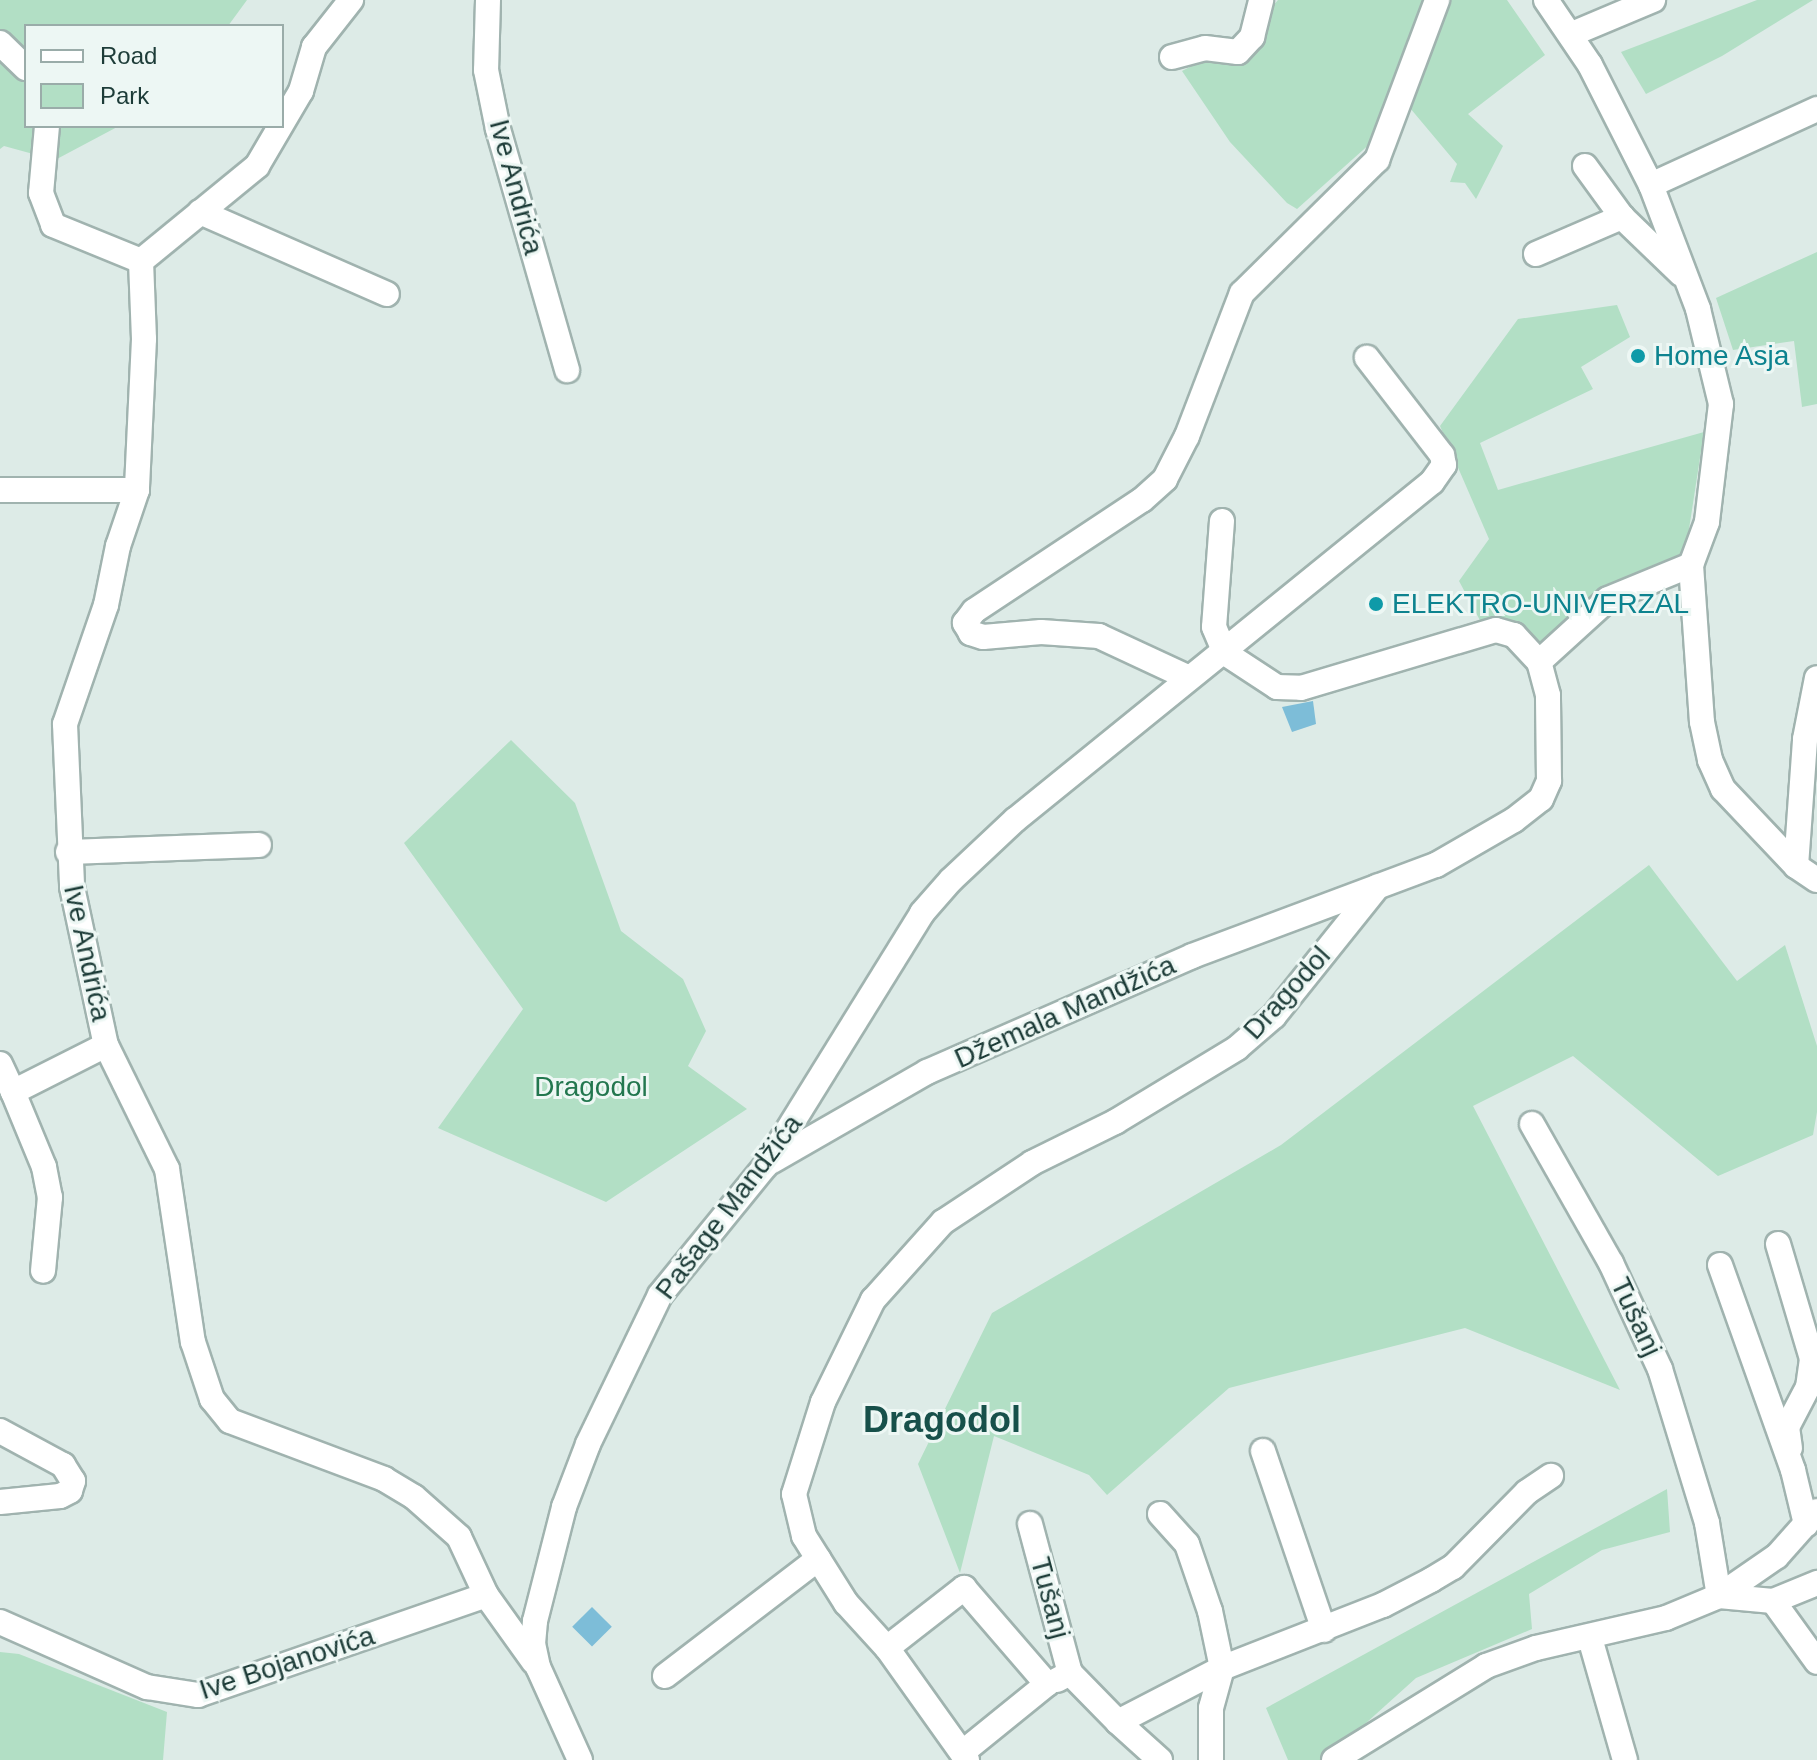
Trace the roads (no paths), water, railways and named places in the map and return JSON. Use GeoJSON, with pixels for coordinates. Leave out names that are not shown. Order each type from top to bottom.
{"type":"FeatureCollection","features":[{"type":"Feature","properties":{"kind":"street"},"geometry":{"type":"LineString","coordinates":[[284,120],[301,91],[314,47],[351,0]]}},
{"type":"Feature","properties":{"kind":"street","name":"Ive Andrića"},"geometry":{"type":"LineString","coordinates":[[488,0],[486,70],[498,129],[567,370]]}},
{"type":"Feature","properties":{"kind":"street"},"geometry":{"type":"LineString","coordinates":[[1172,57],[1205,48],[1238,52],[1252,37],[1261,0]]}},
{"type":"Feature","properties":{"kind":"street"},"geometry":{"type":"LineString","coordinates":[[1187,677],[1099,636],[1041,632],[983,637],[971,633],[965,623],[974,611],[1142,500],[1165,479],[1242,293],[1377,160],[1437,0]]}},
{"type":"Feature","properties":{"kind":"street"},"geometry":{"type":"LineString","coordinates":[[1546,0],[1572,34],[1651,185],[1689,282],[1721,404],[1712,495],[1691,565],[1702,722],[1710,760],[1723,789],[1796,866],[1817,880]]}},
{"type":"Feature","properties":{"kind":"street"},"geometry":{"type":"LineString","coordinates":[[1572,34],[1653,0]]}},
{"type":"Feature","properties":{"kind":"street"},"geometry":{"type":"LineString","coordinates":[[0,43],[24,66]]}},
{"type":"Feature","properties":{"kind":"street"},"geometry":{"type":"LineString","coordinates":[[1651,185],[1817,109]]}},
{"type":"Feature","properties":{"kind":"street"},"geometry":{"type":"LineString","coordinates":[[47,128],[41,193],[53,225],[141,261],[257,166],[279,128]]}},
{"type":"Feature","properties":{"kind":"street"},"geometry":{"type":"LineString","coordinates":[[1585,166],[1622,217],[1689,282]]}},
{"type":"Feature","properties":{"kind":"street"},"geometry":{"type":"LineString","coordinates":[[200,212],[387,294]]}},
{"type":"Feature","properties":{"kind":"street"},"geometry":{"type":"LineString","coordinates":[[1536,254],[1622,217]]}},
{"type":"Feature","properties":{"kind":"street","name":"Ive Andrića"},"geometry":{"type":"LineString","coordinates":[[13,1092],[106,1045],[68,852],[65,724],[106,605],[118,546],[137,490],[144,339],[141,261]]}},
{"type":"Feature","properties":{"kind":"street"},"geometry":{"type":"LineString","coordinates":[[1225,653],[1432,482],[1444,465],[1442,455],[1367,358]]}},
{"type":"Feature","properties":{"kind":"street"},"geometry":{"type":"LineString","coordinates":[[0,490],[137,490]]}},
{"type":"Feature","properties":{"kind":"street"},"geometry":{"type":"LineString","coordinates":[[1222,521],[1214,627],[1225,653],[1290,691],[1496,630],[1514,635],[1539,662],[1548,695],[1550,745],[1549,781],[1541,799],[1436,865],[1378,886]]}},
{"type":"Feature","properties":{"kind":"street"},"geometry":{"type":"LineString","coordinates":[[1539,662],[1608,599],[1691,565]]}},
{"type":"Feature","properties":{"kind":"street","name":"Pašage Mandžića"},"geometry":{"type":"LineString","coordinates":[[580,1760],[538,1667],[533,1644],[546,1570],[610,1392],[682,1261],[766,1165],[922,913],[951,880],[1015,820],[1187,677],[1225,653]]}},
{"type":"Feature","properties":{"kind":"street"},"geometry":{"type":"LineString","coordinates":[[1796,866],[1807,717],[1817,678]]}},
{"type":"Feature","properties":{"kind":"street"},"geometry":{"type":"LineString","coordinates":[[1798,826],[1817,802]]}},
{"type":"Feature","properties":{"kind":"street","name":"Ive Andrića"},"geometry":{"type":"LineString","coordinates":[[68,852],[259,845]]}},
{"type":"Feature","properties":{"kind":"street","name":"Džemala Mandžića"},"geometry":{"type":"LineString","coordinates":[[766,1165],[927,1072],[1192,956],[1378,886]]}},
{"type":"Feature","properties":{"kind":"street","name":"Dragodol"},"geometry":{"type":"LineString","coordinates":[[1047,1684],[965,1756],[887,1648],[846,1603],[804,1536],[794,1494],[802,1456],[873,1300],[943,1222],[1032,1163],[1115,1122],[1237,1048],[1274,1016],[1378,886]]}},
{"type":"Feature","properties":{"kind":"street"},"geometry":{"type":"LineString","coordinates":[[106,1045],[167,1169],[193,1342],[212,1399],[230,1421],[384,1479],[414,1497],[459,1537],[486,1595],[538,1667]]}},
{"type":"Feature","properties":{"kind":"street"},"geometry":{"type":"LineString","coordinates":[[0,1064],[40,1156],[50,1197],[43,1271]]}},
{"type":"Feature","properties":{"kind":"street","name":"Tušanj"},"geometry":{"type":"LineString","coordinates":[[1532,1124],[1643,1330],[1707,1523],[1717,1566],[1719,1596]]}},
{"type":"Feature","properties":{"kind":"street"},"geometry":{"type":"LineString","coordinates":[[1778,1244],[1812,1359],[1808,1387],[1787,1427],[1793,1470]]}},
{"type":"Feature","properties":{"kind":"street"},"geometry":{"type":"LineString","coordinates":[[1334,1760],[1486,1666],[1536,1648],[1666,1618],[1719,1596],[1777,1556],[1812,1517],[1720,1265]]}},
{"type":"Feature","properties":{"kind":"street"},"geometry":{"type":"LineString","coordinates":[[0,1431],[63,1465],[73,1481],[70,1491],[60,1496],[0,1502]]}},
{"type":"Feature","properties":{"kind":"street"},"geometry":{"type":"LineString","coordinates":[[1263,1451],[1324,1630]]}},
{"type":"Feature","properties":{"kind":"street"},"geometry":{"type":"LineString","coordinates":[[1118,1722],[1222,1668],[1324,1630],[1453,1567],[1527,1492],[1551,1476]]}},
{"type":"Feature","properties":{"kind":"street"},"geometry":{"type":"LineString","coordinates":[[1160,1514],[1187,1544],[1210,1611],[1222,1668],[1211,1708],[1211,1760]]}},
{"type":"Feature","properties":{"kind":"street","name":"Tušanj"},"geometry":{"type":"LineString","coordinates":[[1030,1524],[1070,1673],[1160,1760]]}},
{"type":"Feature","properties":{"kind":"street"},"geometry":{"type":"LineString","coordinates":[[665,1676],[818,1559]]}},
{"type":"Feature","properties":{"kind":"street"},"geometry":{"type":"LineString","coordinates":[[1719,1596],[1773,1601],[1817,1583]]}},
{"type":"Feature","properties":{"kind":"street"},"geometry":{"type":"LineString","coordinates":[[887,1648],[964,1588],[1047,1684]]}},
{"type":"Feature","properties":{"kind":"street","name":"Ive Bojanovića"},"geometry":{"type":"LineString","coordinates":[[0,1622],[147,1687],[198,1695],[486,1595]]}},
{"type":"Feature","properties":{"kind":"street"},"geometry":{"type":"LineString","coordinates":[[1773,1601],[1817,1662]]}},
{"type":"Feature","properties":{"kind":"street"},"geometry":{"type":"LineString","coordinates":[[1590,1638],[1625,1760]]}},
{"type":"Feature","properties":{"kind":"street","name":"Tušanj"},"geometry":{"type":"LineString","coordinates":[[1047,1684],[1070,1673]]}},
{"type":"Feature","properties":{"kind":"water"},"geometry":{"type":"Polygon","coordinates":[[[1313,701],[1316,724],[1292,732],[1282,707],[1313,701]]]}},
{"type":"Feature","properties":{"kind":"water"},"geometry":{"type":"Polygon","coordinates":[[[592,1607],[612,1627],[592,1647],[572,1627],[592,1607]]]}},
{"type":"Feature","properties":{"kind":"place","name":"Home Asja"},"geometry":{"type":"Point","coordinates":[1638,356]}},
{"type":"Feature","properties":{"kind":"place","name":"ELEKTRO-UNIVERZAL"},"geometry":{"type":"Point","coordinates":[1376,604]}},
{"type":"Feature","properties":{"kind":"district","name":"Dragodol"},"geometry":{"type":"Point","coordinates":[942,1420]}}]}
